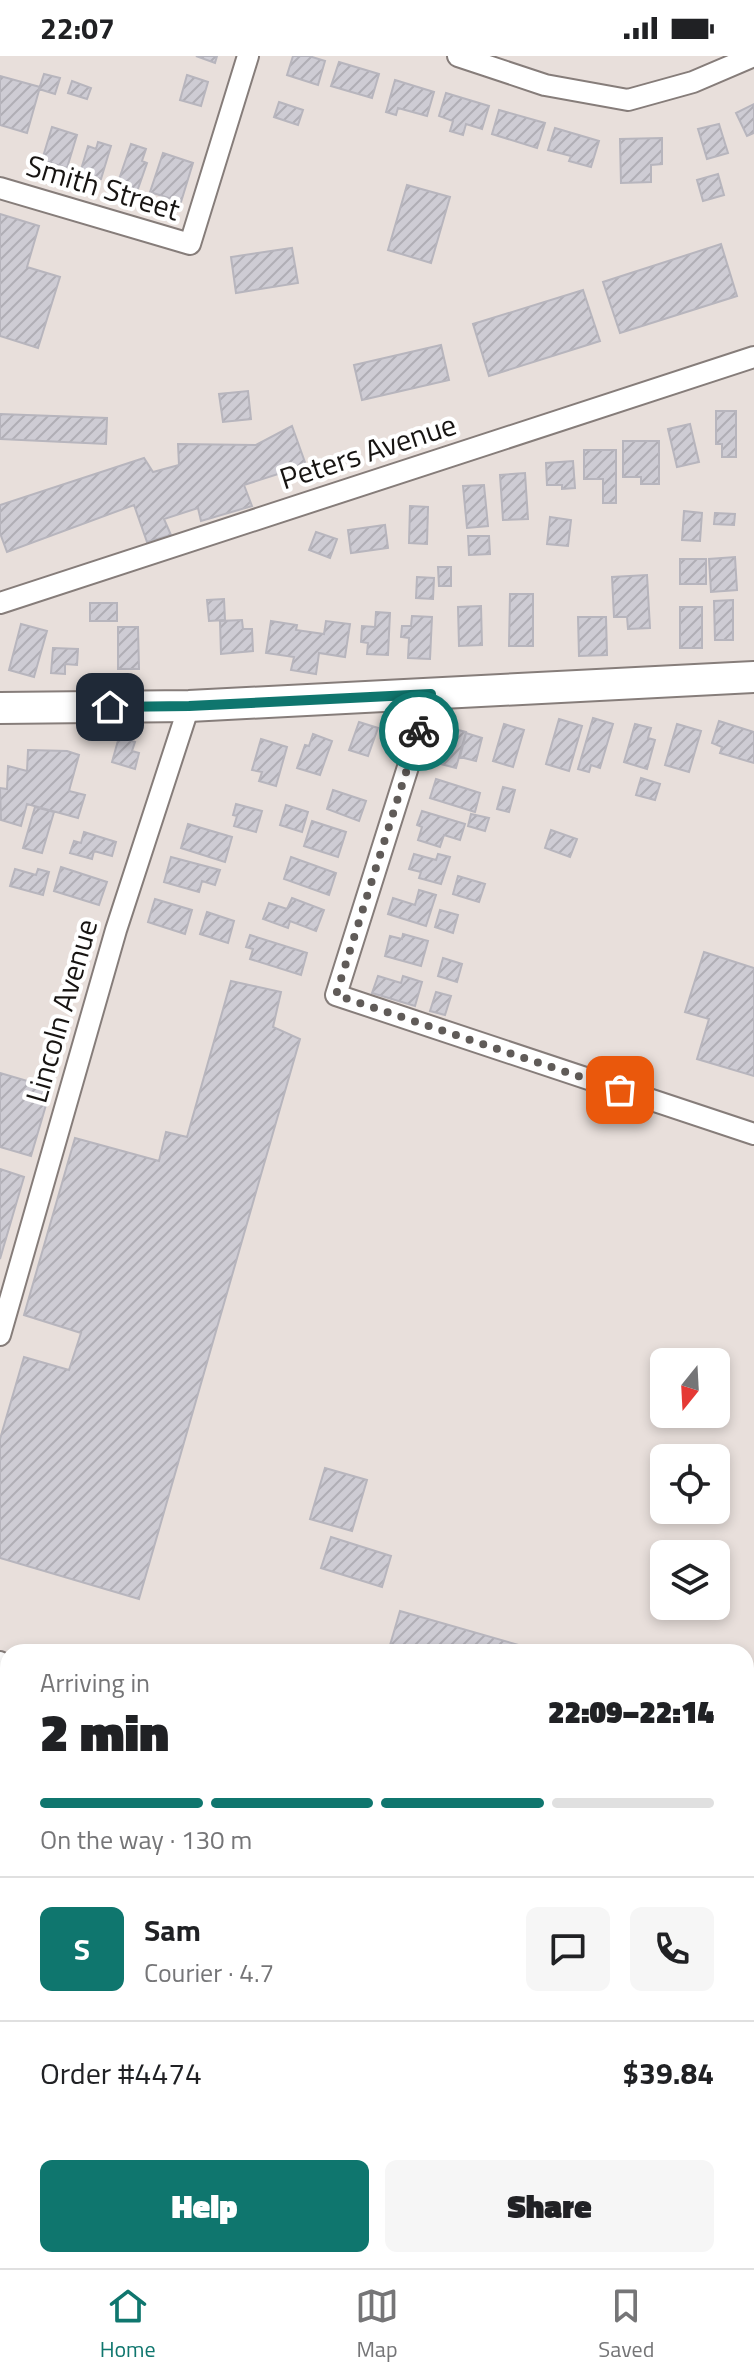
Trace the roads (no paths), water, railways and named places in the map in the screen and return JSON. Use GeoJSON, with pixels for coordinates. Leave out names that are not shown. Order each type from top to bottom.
{"type":"FeatureCollection","features":[{"type":"Feature","properties":{"kind":"main road"},"geometry":{"type":"LineString","coordinates":[[0,708],[189,706],[754,677]]}},
{"type":"Feature","properties":{"kind":"street","name":"Smith Street"},"geometry":{"type":"LineString","coordinates":[[0,188],[190,244],[248,56]]}},
{"type":"Feature","properties":{"kind":"street"},"geometry":{"type":"LineString","coordinates":[[458,56],[545,85],[628,100],[693,82],[754,56]]}},
{"type":"Feature","properties":{"kind":"street","name":"Peters Avenue"},"geometry":{"type":"LineString","coordinates":[[0,603],[754,357]]}},
{"type":"Feature","properties":{"kind":"street"},"geometry":{"type":"LineString","coordinates":[[431,694],[336,995],[754,1134]]}},
{"type":"Feature","properties":{"kind":"street","name":"Lincoln Avenue"},"geometry":{"type":"LineString","coordinates":[[0,1335],[112,943],[189,706]]}}]}
